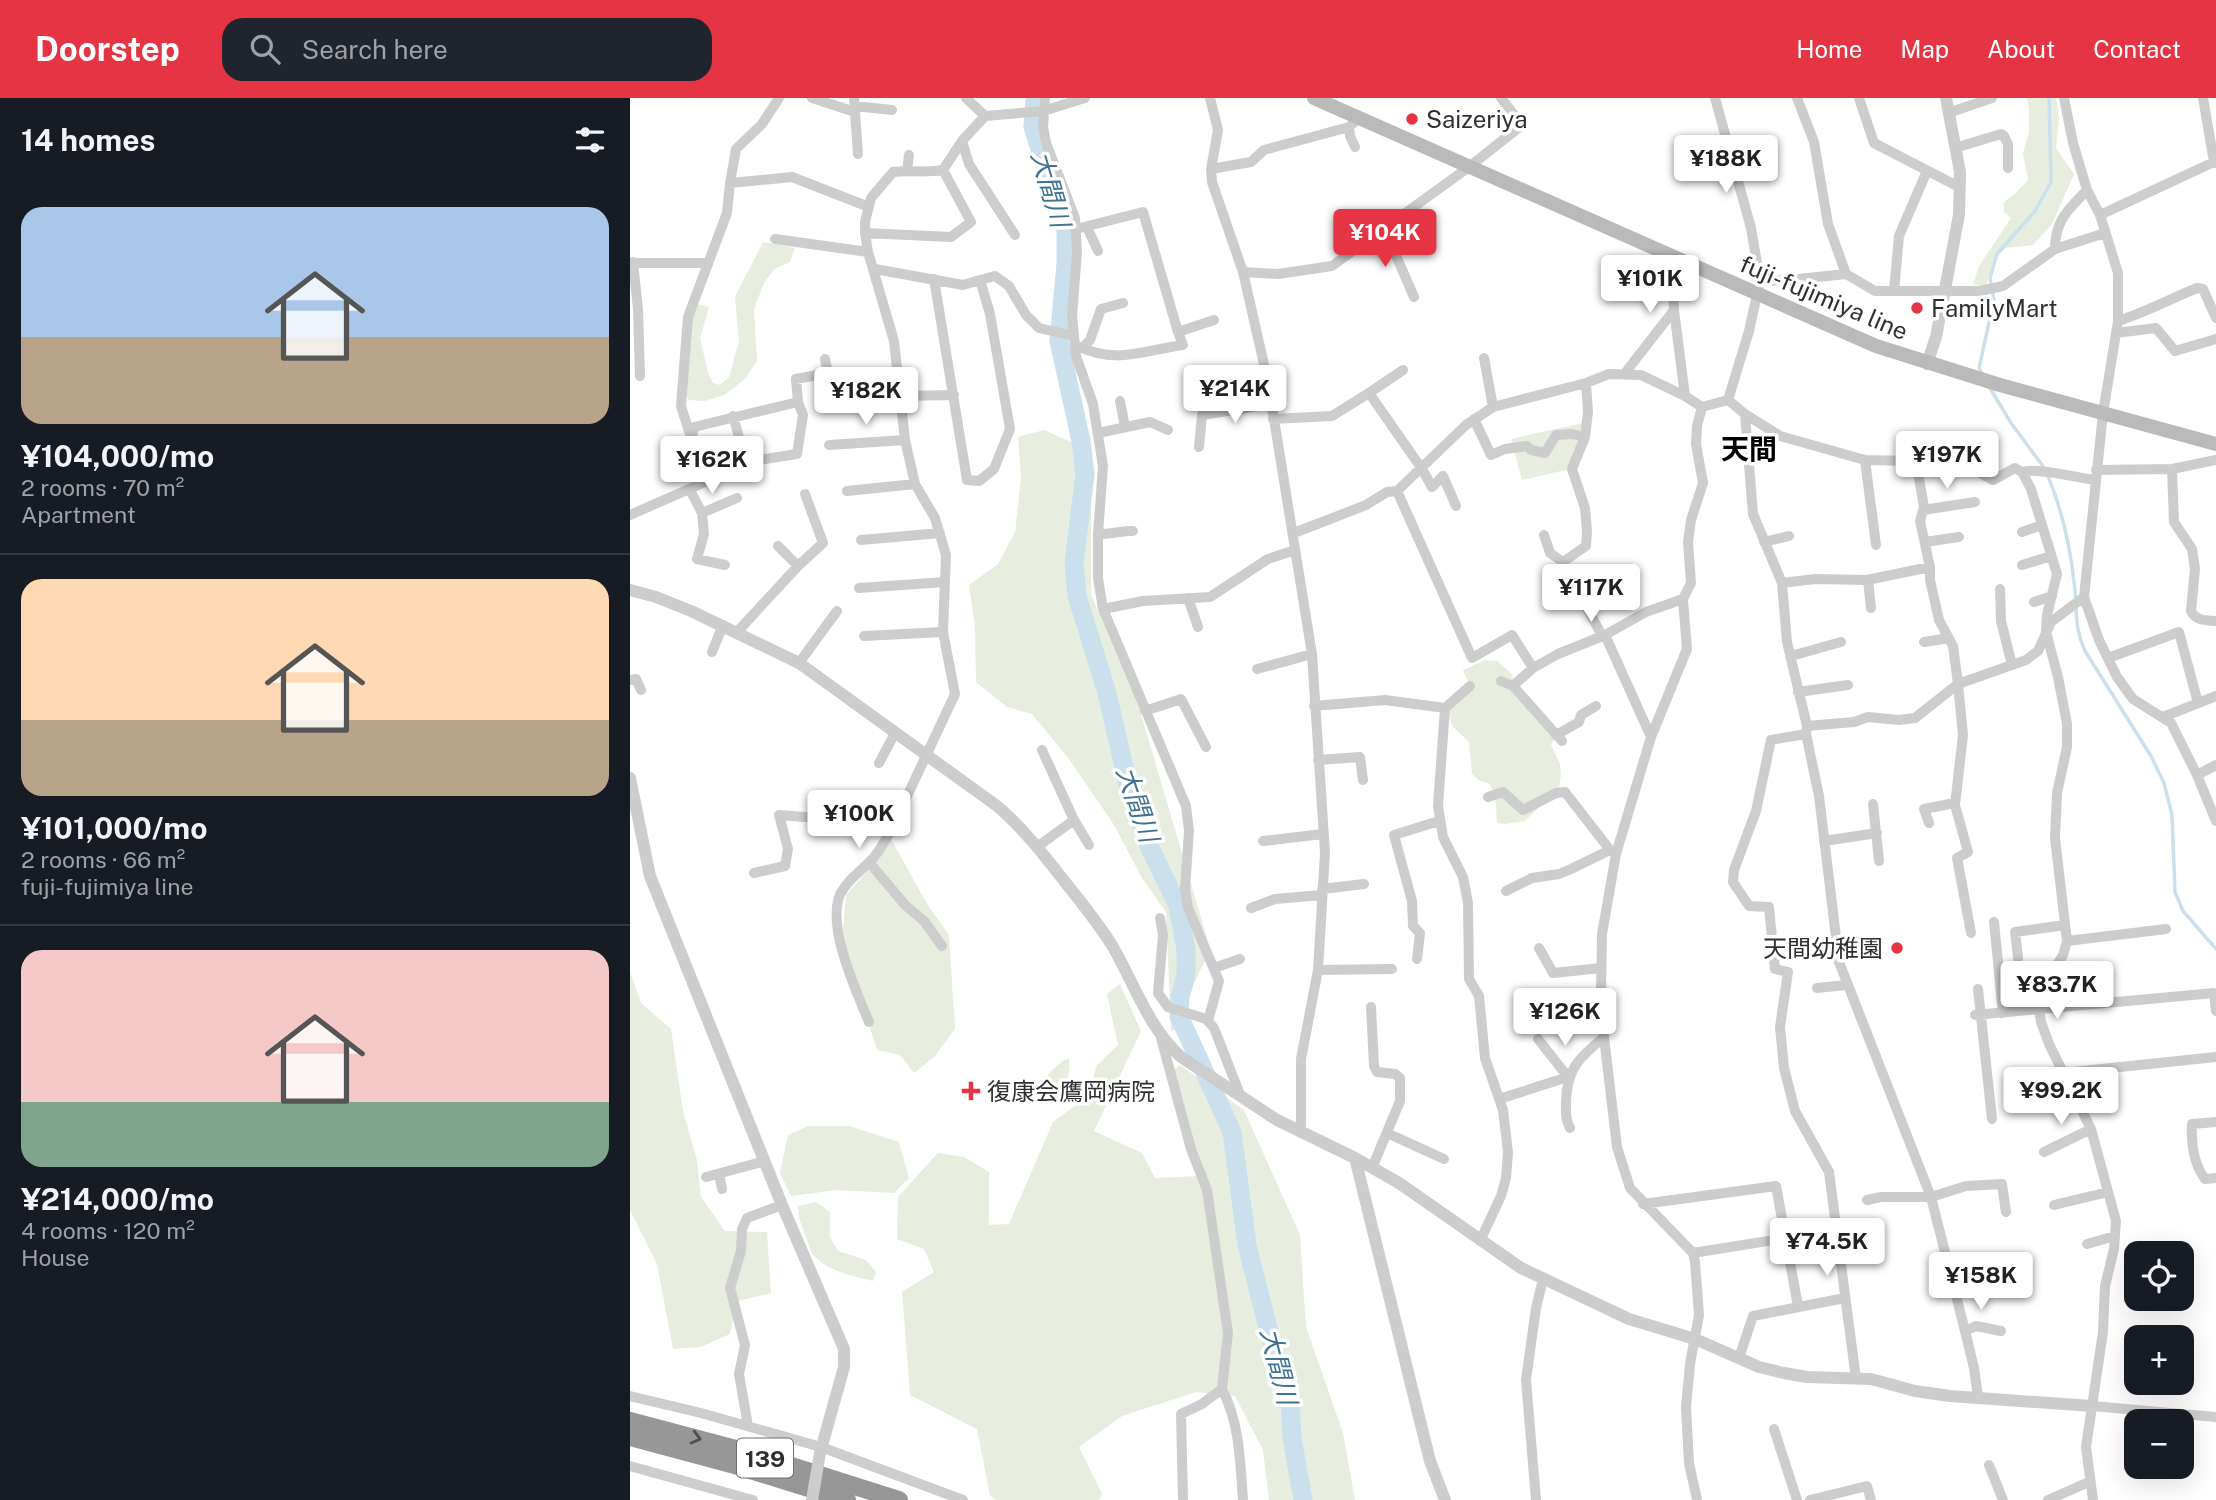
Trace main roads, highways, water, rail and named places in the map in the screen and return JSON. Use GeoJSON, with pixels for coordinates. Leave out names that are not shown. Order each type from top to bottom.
{"type":"FeatureCollection","features":[{"type":"Feature","properties":{"kind":"highway","name":"139"},"geometry":{"type":"LineString","coordinates":[[630,1420],[747,1452],[899,1500]]}},
{"type":"Feature","properties":{"kind":"highway","name":"139"},"geometry":{"type":"LineString","coordinates":[[630,1437],[731,1464],[847,1500]]}},
{"type":"Feature","properties":{"kind":"main road","name":"fuji-fujimiya line"},"geometry":{"type":"LineString","coordinates":[[1314,98],[1354,122],[1469,167],[1672,257],[1758,287],[1875,346],[2000,385],[2216,444]]}},
{"type":"Feature","properties":{"kind":"waterway","name":"大間川"},"geometry":{"type":"LineString","coordinates":[[1035,98],[1033,127],[1066,230],[1059,341],[1081,441],[1085,474],[1074,563],[1077,596],[1107,693],[1129,789],[1150,848],[1178,906],[1186,950],[1186,975],[1180,997],[1179,1016],[1232,1132],[1247,1245],[1290,1400],[1292,1438],[1303,1500]]}},
{"type":"Feature","properties":{"kind":"waterway"},"geometry":{"type":"LineString","coordinates":[[1983,375],[1979,368],[1994,300],[1990,278],[1997,254],[2035,211],[2051,182],[2049,98]]}},
{"type":"Feature","properties":{"kind":"waterway"},"geometry":{"type":"LineString","coordinates":[[1990,388],[2011,423],[2045,469]]}},
{"type":"Feature","properties":{"kind":"waterway"},"geometry":{"type":"LineString","coordinates":[[2048,476],[2068,541],[2081,642],[2151,756],[2164,783],[2172,815],[2175,892],[2183,911],[2216,949]]}},
{"type":"Feature","properties":{"kind":"place","name":"Saizeriya"},"geometry":{"type":"Point","coordinates":[1412,119]}},
{"type":"Feature","properties":{"kind":"place","name":"FamilyMart"},"geometry":{"type":"Point","coordinates":[1917,308]}},
{"type":"Feature","properties":{"kind":"place","name":"天間幼稚園"},"geometry":{"type":"Point","coordinates":[1897,948]}},
{"type":"Feature","properties":{"kind":"place","name":"復康会鷹岡病院"},"geometry":{"type":"Point","coordinates":[971,1091]}},
{"type":"Feature","properties":{"kind":"district","name":"天間"},"geometry":{"type":"Point","coordinates":[1749,448]}}]}
